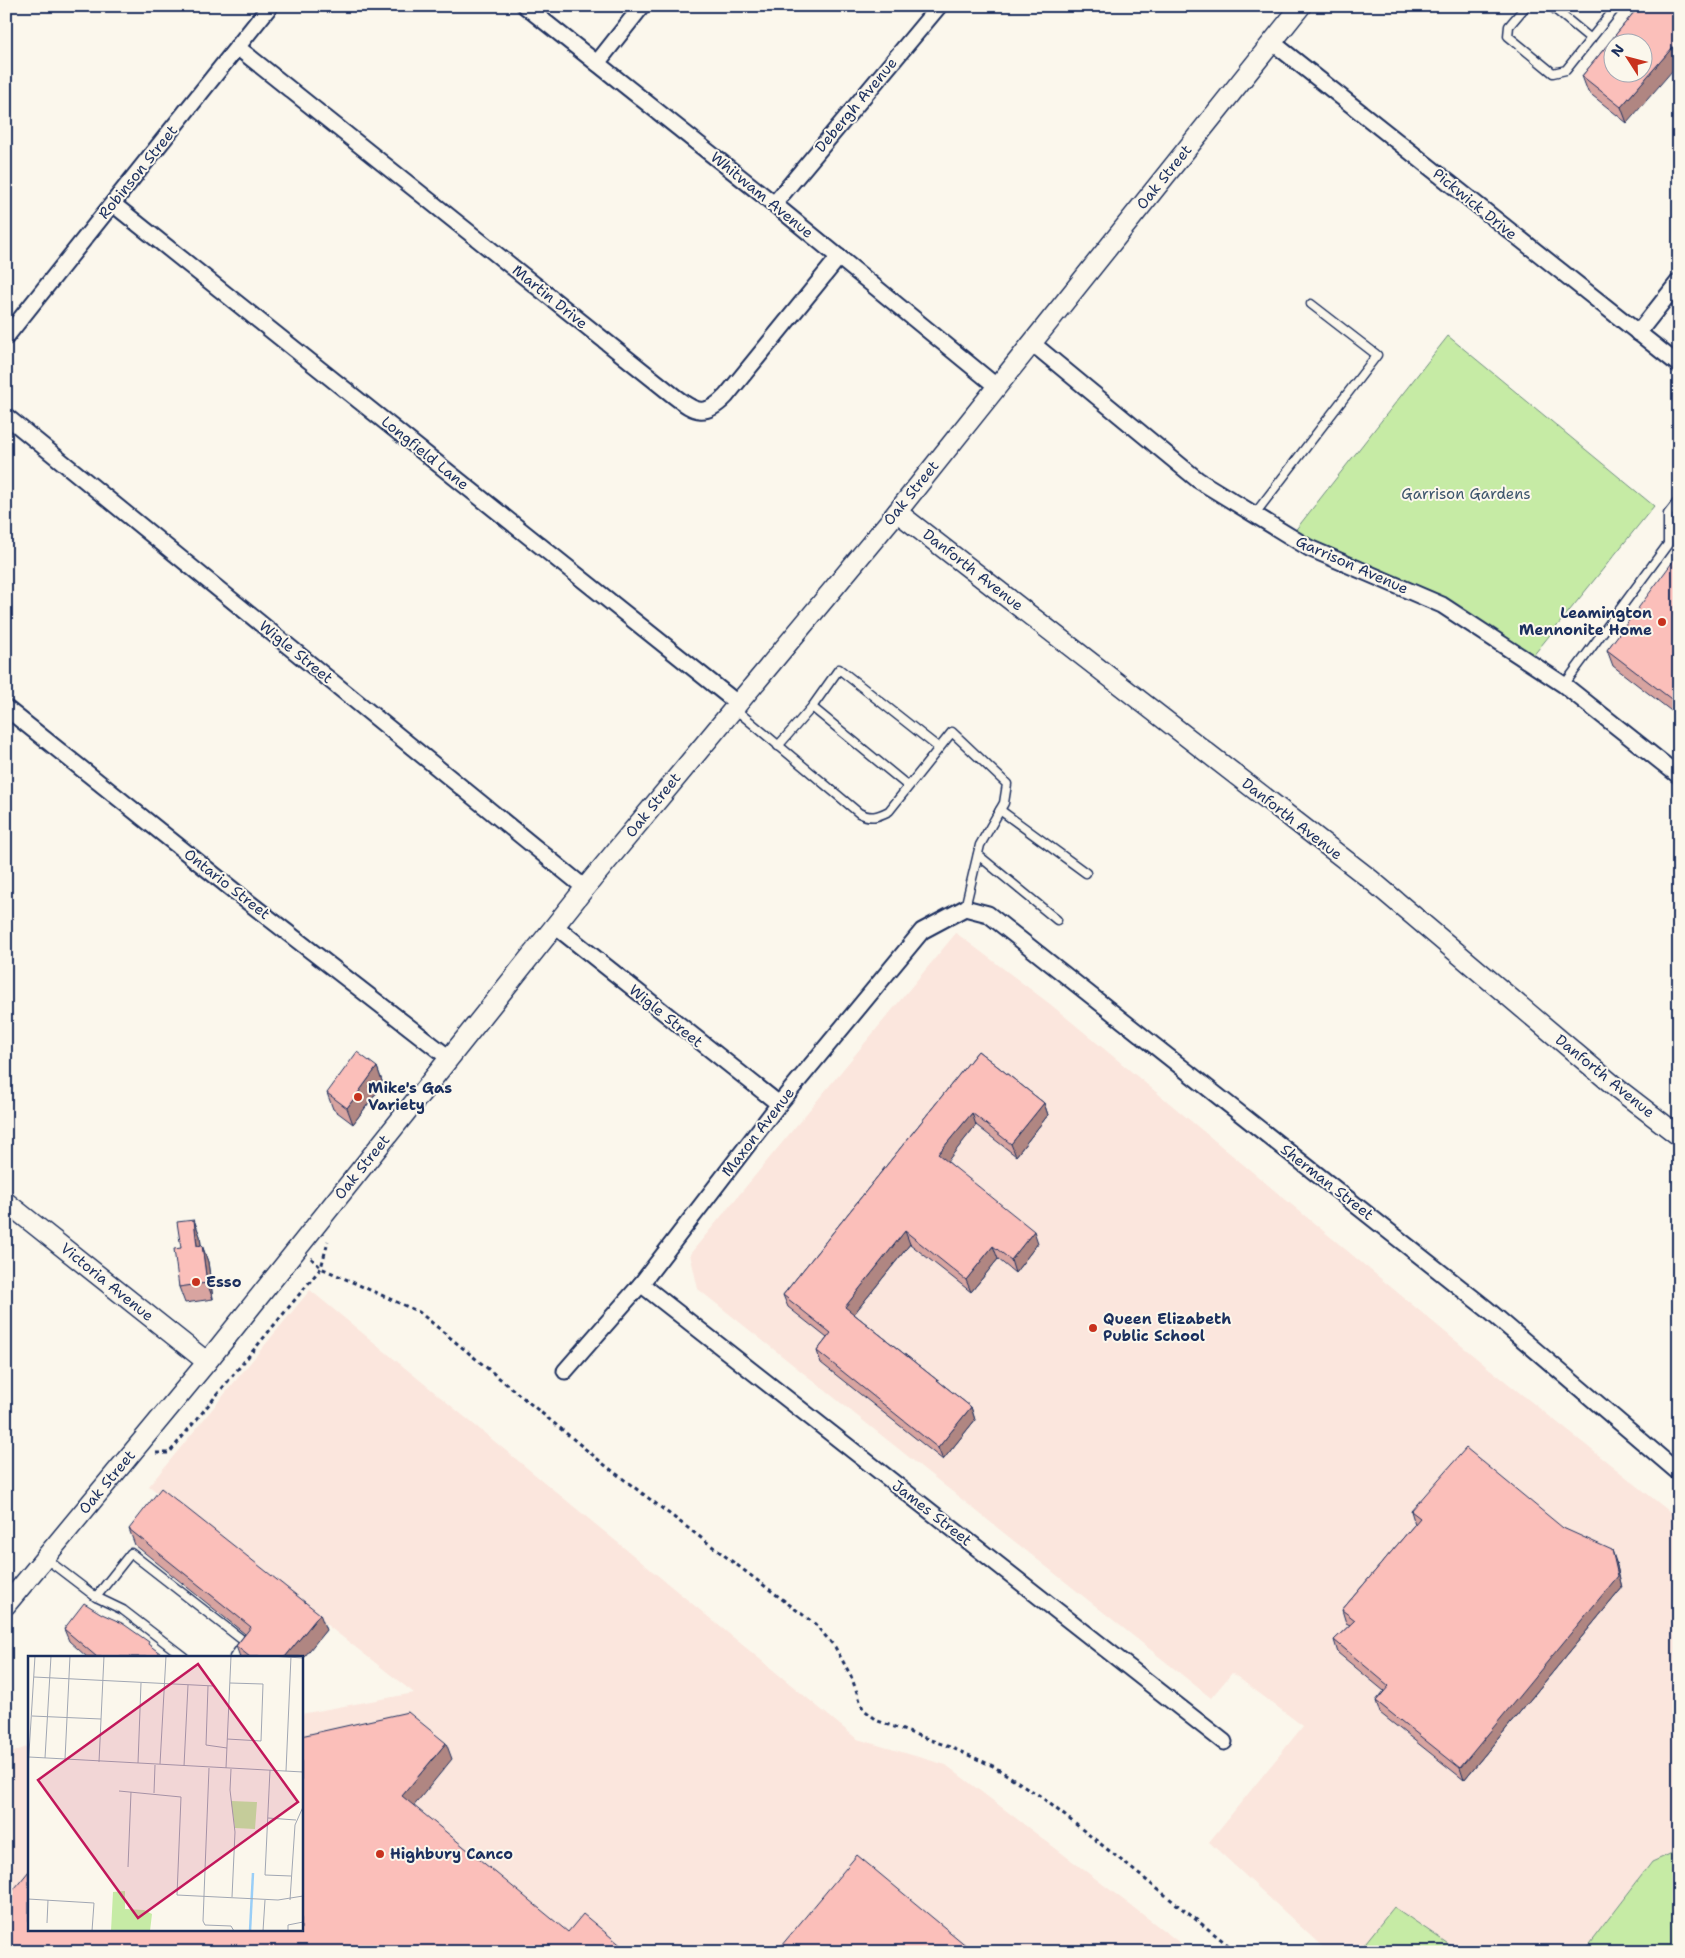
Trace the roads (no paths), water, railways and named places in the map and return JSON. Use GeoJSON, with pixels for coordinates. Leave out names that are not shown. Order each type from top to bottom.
{"type":"FeatureCollection","features":[{"type":"Feature","properties":{"kind":"street","name":"Robinson Street"},"geometry":{"type":"LineString","coordinates":[[6,337],[270,6]]}},
{"type":"Feature","properties":{"kind":"street","name":"Whitwam Avenue"},"geometry":{"type":"LineString","coordinates":[[525,6],[774,204],[996,386]]}},
{"type":"Feature","properties":{"kind":"street"},"geometry":{"type":"LineString","coordinates":[[597,63],[642,6]]}},
{"type":"Feature","properties":{"kind":"street","name":"Debergh Avenue"},"geometry":{"type":"LineString","coordinates":[[774,204],[939,6]]}},
{"type":"Feature","properties":{"kind":"street","name":"Oak Street"},"geometry":{"type":"LineString","coordinates":[[6,1605],[207,1362],[554,926],[735,705],[897,512],[1301,6]]}},
{"type":"Feature","properties":{"kind":"street","name":"Pickwick Drive"},"geometry":{"type":"LineString","coordinates":[[1272,42],[1679,366]]}},
{"type":"Feature","properties":{"kind":"street","name":"Martin Drive"},"geometry":{"type":"LineString","coordinates":[[237,47],[674,396],[694,409],[706,411],[716,406],[726,396],[839,257]]}},
{"type":"Feature","properties":{"kind":"street","name":"Longfield Lane"},"geometry":{"type":"LineString","coordinates":[[113,204],[735,705]]}},
{"type":"Feature","properties":{"kind":"street"},"geometry":{"type":"LineString","coordinates":[[1638,333],[1679,282]]}},
{"type":"Feature","properties":{"kind":"street","name":"Garrison Avenue"},"geometry":{"type":"LineString","coordinates":[[1032,343],[1198,480],[1309,548],[1442,605],[1564,685],[1679,776]]}},
{"type":"Feature","properties":{"kind":"street","name":"Wigle Street"},"geometry":{"type":"LineString","coordinates":[[6,416],[585,888]]}},
{"type":"Feature","properties":{"kind":"street","name":"Danforth Avenue"},"geometry":{"type":"LineString","coordinates":[[897,512],[1370,879],[1618,1089],[1679,1136]]}},
{"type":"Feature","properties":{"kind":"street","name":"Ontario Street"},"geometry":{"type":"LineString","coordinates":[[6,708],[243,898],[449,1058]]}},
{"type":"Feature","properties":{"kind":"street","name":"Maxon Avenue"},"geometry":{"type":"LineString","coordinates":[[565,1371],[641,1284],[779,1104],[922,931],[964,908]]}},
{"type":"Feature","properties":{"kind":"street","name":"Sherman Street"},"geometry":{"type":"LineString","coordinates":[[964,908],[988,914],[1100,1002],[1487,1309],[1679,1473]]}},
{"type":"Feature","properties":{"kind":"street","name":"Wigle Street"},"geometry":{"type":"LineString","coordinates":[[554,926],[779,1104]]}},
{"type":"Feature","properties":{"kind":"street","name":"Victoria Avenue"},"geometry":{"type":"LineString","coordinates":[[6,1202],[207,1362]]}},
{"type":"Feature","properties":{"kind":"street","name":"James Street"},"geometry":{"type":"LineString","coordinates":[[641,1284],[1224,1742]]}},
{"type":"Feature","properties":{"kind":"lane"},"geometry":{"type":"LineString","coordinates":[[1526,6],[1508,26],[1508,36],[1552,73],[1566,70],[1617,6]]}},
{"type":"Feature","properties":{"kind":"lane"},"geometry":{"type":"LineString","coordinates":[[1551,6],[1591,38]]}},
{"type":"Feature","properties":{"kind":"lane"},"geometry":{"type":"LineString","coordinates":[[1254,515],[1377,355],[1311,304]]}},
{"type":"Feature","properties":{"kind":"lane"},"geometry":{"type":"LineString","coordinates":[[1564,685],[1668,544],[1668,514],[1679,500]]}},
{"type":"Feature","properties":{"kind":"lane"},"geometry":{"type":"LineString","coordinates":[[778,746],[812,707],[839,669],[939,748]]}},
{"type":"Feature","properties":{"kind":"lane"},"geometry":{"type":"LineString","coordinates":[[735,705],[778,746],[859,813],[868,818],[877,817],[888,810],[952,732],[1007,784],[1004,803],[980,845],[964,908]]}},
{"type":"Feature","properties":{"kind":"lane"},"geometry":{"type":"LineString","coordinates":[[812,707],[908,786]]}},
{"type":"Feature","properties":{"kind":"lane"},"geometry":{"type":"LineString","coordinates":[[1000,810],[1086,873]]}},
{"type":"Feature","properties":{"kind":"lane"},"geometry":{"type":"LineString","coordinates":[[978,856],[1056,920]]}},
{"type":"Feature","properties":{"kind":"lane"},"geometry":{"type":"LineString","coordinates":[[96,1597],[131,1552],[245,1642],[235,1656]]}},
{"type":"Feature","properties":{"kind":"lane"},"geometry":{"type":"LineString","coordinates":[[45,1558],[96,1597],[123,1610],[183,1656]]}},
{"type":"Feature","properties":{"kind":"place","name":"Leamington Mennonite Home"},"geometry":{"type":"Point","coordinates":[1662,622]}},
{"type":"Feature","properties":{"kind":"place","name":"Mike's Gas Variety"},"geometry":{"type":"Point","coordinates":[358,1097]}},
{"type":"Feature","properties":{"kind":"place","name":"Esso"},"geometry":{"type":"Point","coordinates":[196,1282]}},
{"type":"Feature","properties":{"kind":"place","name":"Queen Elizabeth Public School"},"geometry":{"type":"Point","coordinates":[1093,1328]}},
{"type":"Feature","properties":{"kind":"place","name":"Highbury Canco"},"geometry":{"type":"Point","coordinates":[380,1854]}},
{"type":"Feature","properties":{"kind":"park label","name":"Garrison Gardens"},"geometry":{"type":"Point","coordinates":[1466,494]}}]}
